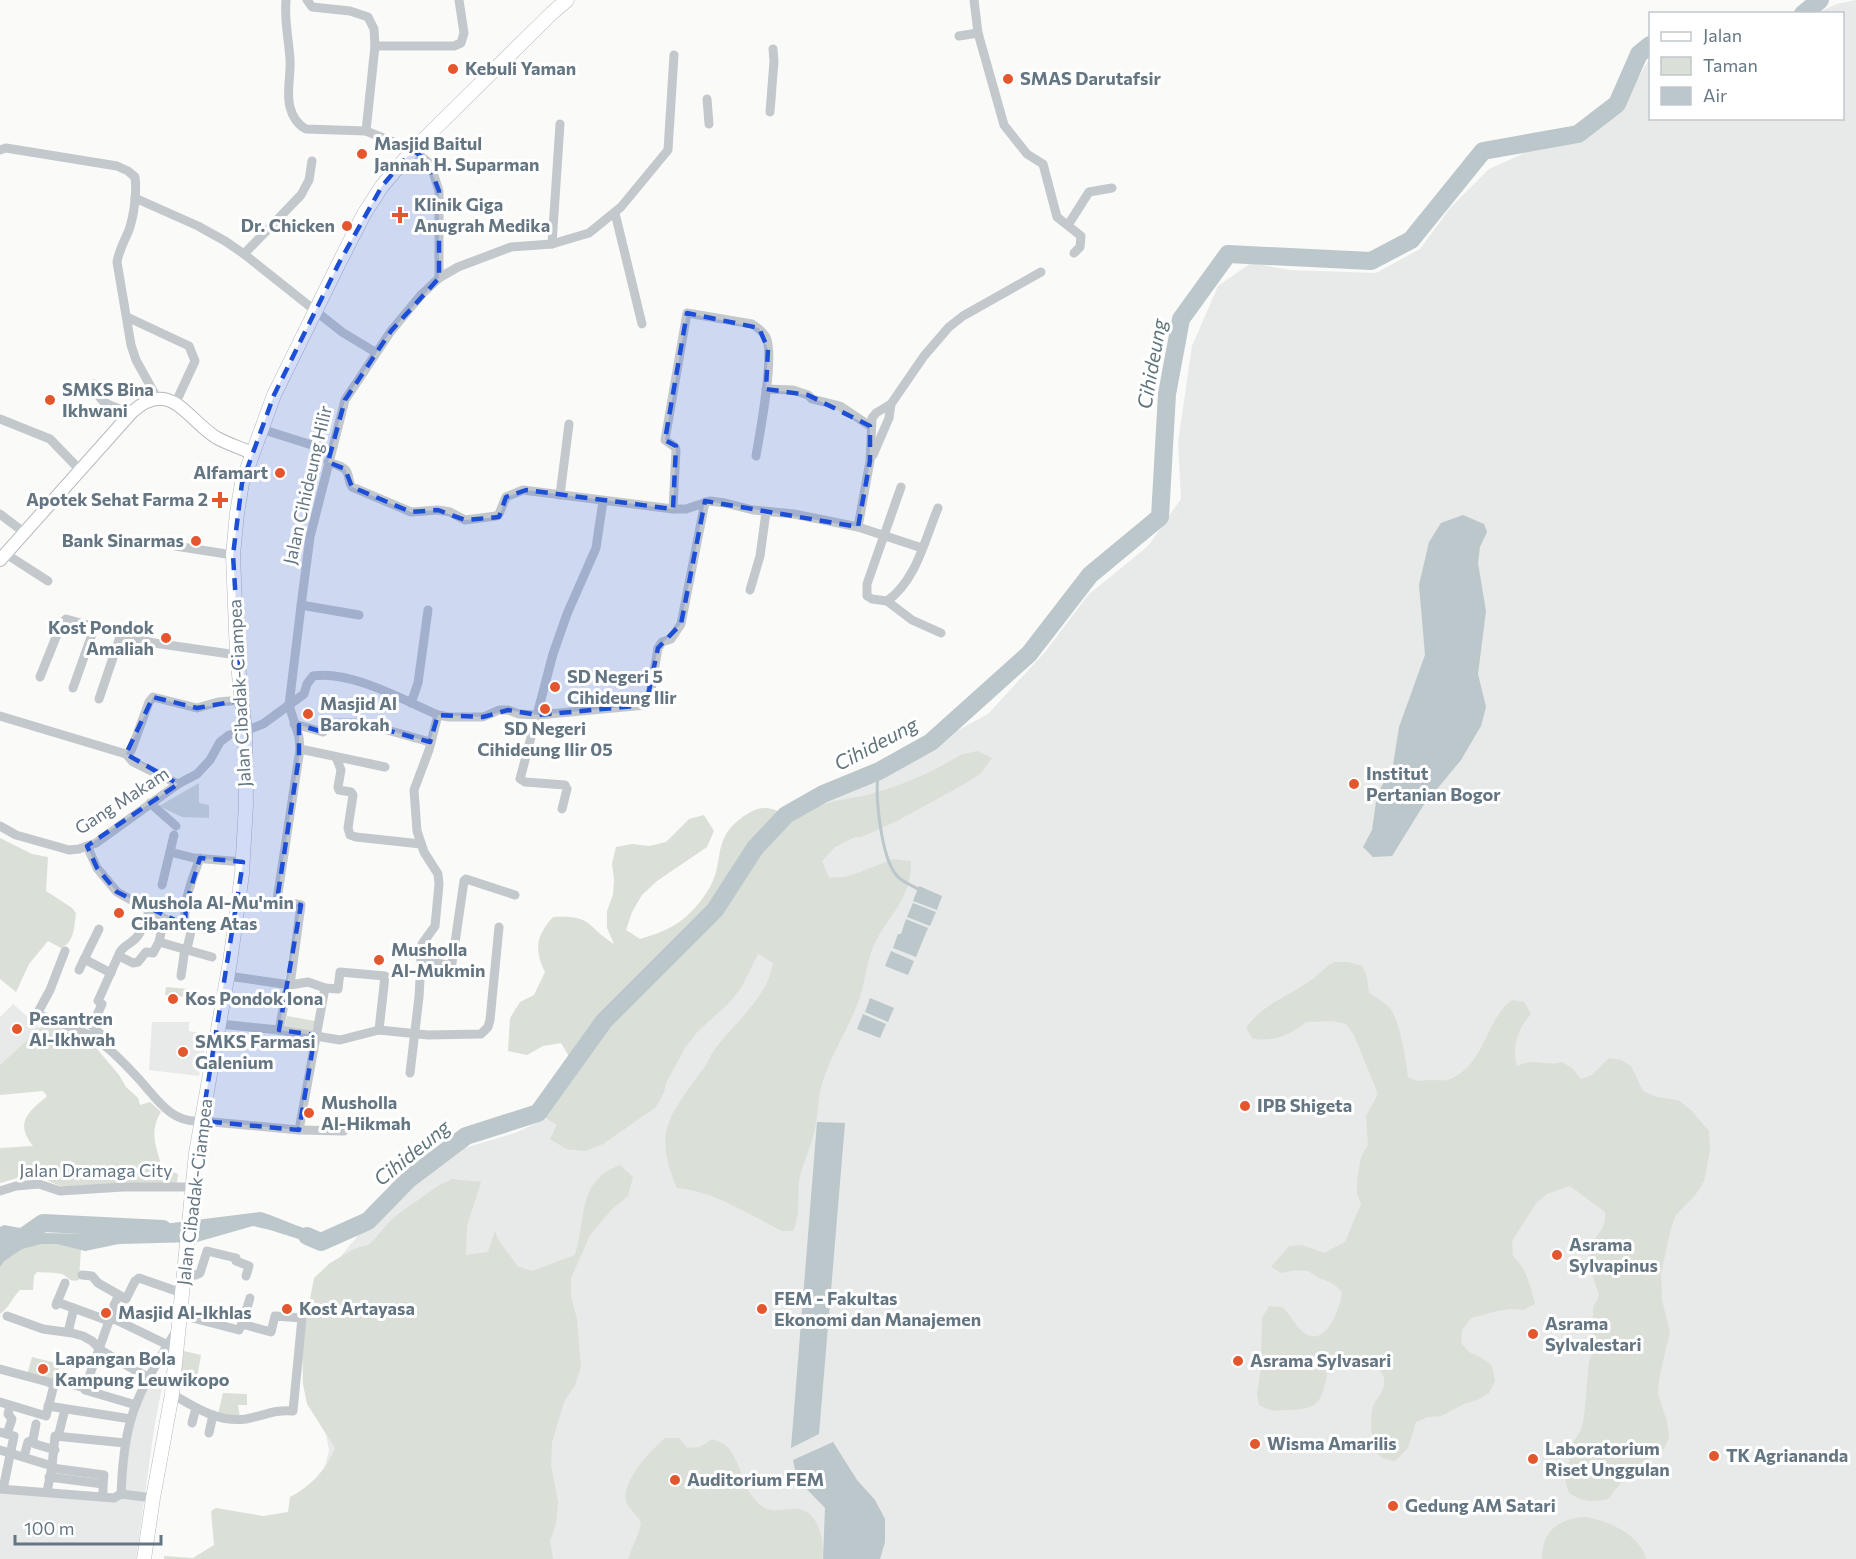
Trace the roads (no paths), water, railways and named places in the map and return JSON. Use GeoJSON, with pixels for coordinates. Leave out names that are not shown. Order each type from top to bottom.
{"type":"FeatureCollection","features":[{"type":"Feature","properties":{"kind":"highway","name":"Jalan Cibadak-Ciampea"},"geometry":{"type":"LineString","coordinates":[[144,1559],[171,1394],[202,1121],[236,927],[243,862],[246,804],[245,731],[237,655],[233,555],[242,483],[274,395],[364,214],[382,186],[412,150],[567,0]]}},
{"type":"Feature","properties":{"kind":"main road"},"geometry":{"type":"LineString","coordinates":[[3,557],[141,404],[157,398],[176,402],[217,438],[252,453]]}},
{"type":"Feature","properties":{"kind":"street"},"geometry":{"type":"LineString","coordinates":[[286,0],[284,17],[290,62],[289,105],[294,117],[306,129],[366,131],[412,150],[428,162],[439,191],[439,278]]}},
{"type":"Feature","properties":{"kind":"street"},"geometry":{"type":"LineString","coordinates":[[307,0],[312,7],[350,11],[368,17],[374,28],[375,46],[366,131]]}},
{"type":"Feature","properties":{"kind":"street"},"geometry":{"type":"LineString","coordinates":[[375,46],[454,46],[461,43],[464,33],[459,0]]}},
{"type":"Feature","properties":{"kind":"street"},"geometry":{"type":"LineString","coordinates":[[974,0],[978,33],[1004,125],[1028,154],[1043,164],[1058,217],[1082,236],[1080,247],[1074,253]]}},
{"type":"Feature","properties":{"kind":"street"},"geometry":{"type":"LineString","coordinates":[[959,36],[978,33]]}},
{"type":"Feature","properties":{"kind":"street"},"geometry":{"type":"LineString","coordinates":[[770,112],[774,61],[772,49]]}},
{"type":"Feature","properties":{"kind":"street","name":"Jalan Cihideung Hilir"},"geometry":{"type":"LineString","coordinates":[[289,705],[310,537],[345,400],[375,352],[421,295],[439,278],[458,267],[511,247],[552,244],[589,233],[615,213],[668,150],[674,55]]}},
{"type":"Feature","properties":{"kind":"street"},"geometry":{"type":"LineString","coordinates":[[707,99],[709,124]]}},
{"type":"Feature","properties":{"kind":"street"},"geometry":{"type":"LineString","coordinates":[[552,244],[560,124]]}},
{"type":"Feature","properties":{"kind":"street"},"geometry":{"type":"LineString","coordinates":[[0,150],[6,148],[117,166],[135,177],[135,198],[131,222],[117,262],[136,360],[157,398]]}},
{"type":"Feature","properties":{"kind":"street"},"geometry":{"type":"LineString","coordinates":[[244,254],[301,195],[309,180],[312,160]]}},
{"type":"Feature","properties":{"kind":"street"},"geometry":{"type":"LineString","coordinates":[[1068,225],[1089,192],[1112,188]]}},
{"type":"Feature","properties":{"kind":"street"},"geometry":{"type":"LineString","coordinates":[[135,198],[210,232],[244,254],[342,332],[375,352]]}},
{"type":"Feature","properties":{"kind":"street"},"geometry":{"type":"LineString","coordinates":[[615,213],[642,324]]}},
{"type":"Feature","properties":{"kind":"street"},"geometry":{"type":"LineString","coordinates":[[858,527],[870,460],[870,426],[876,413],[891,404],[924,356],[949,327],[963,316],[1041,272]]}},
{"type":"Feature","properties":{"kind":"street"},"geometry":{"type":"LineString","coordinates":[[673,509],[676,450],[665,440],[687,313],[752,324],[759,328],[766,338],[768,350],[766,388],[756,456]]}},
{"type":"Feature","properties":{"kind":"street"},"geometry":{"type":"LineString","coordinates":[[127,316],[189,346],[193,353],[195,361],[176,402]]}},
{"type":"Feature","properties":{"kind":"street"},"geometry":{"type":"LineString","coordinates":[[94,384],[96,393],[107,404],[115,409],[132,412]]}},
{"type":"Feature","properties":{"kind":"street"},"geometry":{"type":"LineString","coordinates":[[766,388],[793,390],[808,394],[812,399],[840,406],[870,426]]}},
{"type":"Feature","properties":{"kind":"street"},"geometry":{"type":"LineString","coordinates":[[870,460],[889,418],[891,404]]}},
{"type":"Feature","properties":{"kind":"street"},"geometry":{"type":"LineString","coordinates":[[0,418],[50,439],[80,470]]}},
{"type":"Feature","properties":{"kind":"street"},"geometry":{"type":"LineString","coordinates":[[560,495],[569,424]]}},
{"type":"Feature","properties":{"kind":"street"},"geometry":{"type":"LineString","coordinates":[[261,429],[331,451]]}},
{"type":"Feature","properties":{"kind":"street"},"geometry":{"type":"LineString","coordinates":[[328,462],[345,469],[348,482],[358,490],[411,512],[438,510],[450,512],[465,520],[500,514],[506,497],[523,490],[673,509],[686,509],[705,502],[725,503],[858,527],[922,548]]}},
{"type":"Feature","properties":{"kind":"street"},"geometry":{"type":"LineString","coordinates":[[901,487],[866,590],[867,596],[887,601],[912,620],[941,633]]}},
{"type":"Feature","properties":{"kind":"street"},"geometry":{"type":"LineString","coordinates":[[562,809],[567,789],[565,785],[525,782],[520,779],[553,654],[567,614],[596,548],[603,501]]}},
{"type":"Feature","properties":{"kind":"street"},"geometry":{"type":"LineString","coordinates":[[245,731],[263,724],[304,694],[313,676],[328,675],[368,686],[438,715],[449,717],[483,717],[508,710],[519,714],[538,715],[646,705],[649,701],[658,648],[662,642],[671,639],[676,634],[681,624],[705,502]]}},
{"type":"Feature","properties":{"kind":"street"},"geometry":{"type":"LineString","coordinates":[[887,601],[896,595],[912,572],[938,508]]}},
{"type":"Feature","properties":{"kind":"street"},"geometry":{"type":"LineString","coordinates":[[750,590],[760,556],[766,512]]}},
{"type":"Feature","properties":{"kind":"street"},"geometry":{"type":"LineString","coordinates":[[0,514],[25,533]]}},
{"type":"Feature","properties":{"kind":"street"},"geometry":{"type":"LineString","coordinates":[[175,546],[233,555]]}},
{"type":"Feature","properties":{"kind":"street"},"geometry":{"type":"LineString","coordinates":[[3,557],[48,581]]}},
{"type":"Feature","properties":{"kind":"street"},"geometry":{"type":"LineString","coordinates":[[301,605],[359,615]]}},
{"type":"Feature","properties":{"kind":"street"},"geometry":{"type":"LineString","coordinates":[[411,703],[418,683],[428,609]]}},
{"type":"Feature","properties":{"kind":"street"},"geometry":{"type":"LineString","coordinates":[[40,677],[62,622],[66,619],[154,643],[237,655]]}},
{"type":"Feature","properties":{"kind":"street"},"geometry":{"type":"LineString","coordinates":[[73,688],[94,626]]}},
{"type":"Feature","properties":{"kind":"street"},"geometry":{"type":"LineString","coordinates":[[99,699],[121,634]]}},
{"type":"Feature","properties":{"kind":"street"},"geometry":{"type":"LineString","coordinates":[[126,754],[131,751],[148,702],[153,697],[197,708],[218,702],[242,700]]}},
{"type":"Feature","properties":{"kind":"street"},"geometry":{"type":"LineString","coordinates":[[279,1030],[290,985],[301,905],[277,900],[300,749],[299,737],[289,705]]}},
{"type":"Feature","properties":{"kind":"street"},"geometry":{"type":"LineString","coordinates":[[410,1074],[422,944],[435,926],[439,878],[421,844],[417,831],[414,790],[438,715]]}},
{"type":"Feature","properties":{"kind":"street"},"geometry":{"type":"LineString","coordinates":[[0,716],[126,754],[133,762],[178,784]]}},
{"type":"Feature","properties":{"kind":"street"},"geometry":{"type":"LineString","coordinates":[[294,724],[323,732],[331,723],[362,723],[430,742]]}},
{"type":"Feature","properties":{"kind":"street","name":"Gang Makam"},"geometry":{"type":"LineString","coordinates":[[0,826],[16,835],[69,850],[96,843],[153,805],[178,784],[197,774],[226,737],[245,731]]}},
{"type":"Feature","properties":{"kind":"street"},"geometry":{"type":"LineString","coordinates":[[300,749],[385,767]]}},
{"type":"Feature","properties":{"kind":"street"},"geometry":{"type":"LineString","coordinates":[[336,757],[341,770],[339,790],[351,792],[353,795],[348,831],[350,835],[421,844]]}},
{"type":"Feature","properties":{"kind":"street"},"geometry":{"type":"LineString","coordinates":[[153,805],[175,831],[162,885]]}},
{"type":"Feature","properties":{"kind":"street"},"geometry":{"type":"LineString","coordinates":[[87,846],[103,876],[117,892],[164,919],[210,930]]}},
{"type":"Feature","properties":{"kind":"street"},"geometry":{"type":"LineString","coordinates":[[171,852],[200,858],[243,862]]}},
{"type":"Feature","properties":{"kind":"street"},"geometry":{"type":"LineString","coordinates":[[181,976],[189,926],[186,904],[189,886],[200,858]]}},
{"type":"Feature","properties":{"kind":"street"},"geometry":{"type":"LineString","coordinates":[[422,960],[447,965],[452,963],[463,882],[466,879],[515,895]]}},
{"type":"Feature","properties":{"kind":"street"},"geometry":{"type":"LineString","coordinates":[[108,1050],[104,1037],[92,1026],[102,1004],[98,1000],[123,947],[135,940],[150,910]]}},
{"type":"Feature","properties":{"kind":"street"},"geometry":{"type":"LineString","coordinates":[[119,956],[133,963],[138,962],[146,952],[153,953],[159,942],[164,919]]}},
{"type":"Feature","properties":{"kind":"street"},"geometry":{"type":"LineString","coordinates":[[220,1024],[279,1030],[340,1040],[379,1030],[414,1035],[481,1034],[490,1020],[499,927]]}},
{"type":"Feature","properties":{"kind":"street"},"geometry":{"type":"LineString","coordinates":[[79,969],[99,929]]}},
{"type":"Feature","properties":{"kind":"street"},"geometry":{"type":"LineString","coordinates":[[159,942],[212,957]]}},
{"type":"Feature","properties":{"kind":"street"},"geometry":{"type":"LineString","coordinates":[[65,951],[50,990],[37,1014],[90,1036],[137,1077],[170,1113],[193,1122],[344,1131]]}},
{"type":"Feature","properties":{"kind":"street"},"geometry":{"type":"LineString","coordinates":[[84,959],[111,973]]}},
{"type":"Feature","properties":{"kind":"street"},"geometry":{"type":"LineString","coordinates":[[228,976],[290,985],[308,981],[338,989],[340,972],[385,976],[379,1030]]}},
{"type":"Feature","properties":{"kind":"street"},"geometry":{"type":"LineString","coordinates":[[298,1130],[325,987]]}},
{"type":"Feature","properties":{"kind":"street","name":"Jalan Dramaga City"},"geometry":{"type":"LineString","coordinates":[[0,1191],[16,1186],[39,1184],[60,1191],[193,1185]]}},
{"type":"Feature","properties":{"kind":"street"},"geometry":{"type":"LineString","coordinates":[[185,1268],[196,1275],[200,1273],[207,1251],[236,1258],[236,1261],[249,1266],[246,1276]]}},
{"type":"Feature","properties":{"kind":"street"},"geometry":{"type":"LineString","coordinates":[[82,1275],[94,1277],[98,1283],[126,1299],[135,1281],[139,1278],[182,1293]]}},
{"type":"Feature","properties":{"kind":"street"},"geometry":{"type":"LineString","coordinates":[[66,1283],[56,1303],[111,1320],[168,1345]]}},
{"type":"Feature","properties":{"kind":"street"},"geometry":{"type":"LineString","coordinates":[[0,1402],[46,1416],[56,1380],[86,1388],[99,1348],[116,1310],[114,1305],[119,1295]]}},
{"type":"Feature","properties":{"kind":"street"},"geometry":{"type":"LineString","coordinates":[[121,1494],[130,1419],[180,1320],[239,1330],[250,1298]]}},
{"type":"Feature","properties":{"kind":"street"},"geometry":{"type":"LineString","coordinates":[[68,1332],[74,1308]]}},
{"type":"Feature","properties":{"kind":"street"},"geometry":{"type":"LineString","coordinates":[[7,1316],[43,1329],[83,1336],[92,1341],[102,1352],[149,1378]]}},
{"type":"Feature","properties":{"kind":"street"},"geometry":{"type":"LineString","coordinates":[[171,1394],[213,1415],[244,1419],[273,1411],[293,1411],[302,1318],[275,1316],[271,1332],[242,1324]]}},
{"type":"Feature","properties":{"kind":"street"},"geometry":{"type":"LineString","coordinates":[[0,1369],[54,1385]]}},
{"type":"Feature","properties":{"kind":"street"},"geometry":{"type":"LineString","coordinates":[[85,1390],[136,1405]]}},
{"type":"Feature","properties":{"kind":"street"},"geometry":{"type":"LineString","coordinates":[[10,1406],[8,1414],[12,1419],[3,1433],[14,1436],[5,1451],[2,1489],[114,1498],[121,1494],[153,1498]]}},
{"type":"Feature","properties":{"kind":"street"},"geometry":{"type":"LineString","coordinates":[[48,1406],[130,1419]]}},
{"type":"Feature","properties":{"kind":"street"},"geometry":{"type":"LineString","coordinates":[[192,1423],[196,1408]]}},
{"type":"Feature","properties":{"kind":"street"},"geometry":{"type":"LineString","coordinates":[[58,1437],[65,1409]]}},
{"type":"Feature","properties":{"kind":"street"},"geometry":{"type":"LineString","coordinates":[[209,1433],[213,1415]]}},
{"type":"Feature","properties":{"kind":"street"},"geometry":{"type":"LineString","coordinates":[[24,1457],[28,1442],[32,1441],[36,1424]]}},
{"type":"Feature","properties":{"kind":"street"},"geometry":{"type":"LineString","coordinates":[[47,1492],[55,1450],[55,1436],[126,1443]]}},
{"type":"Feature","properties":{"kind":"street"},"geometry":{"type":"LineString","coordinates":[[32,1441],[55,1450]]}},
{"type":"Feature","properties":{"kind":"street"},"geometry":{"type":"LineString","coordinates":[[5,1451],[51,1470],[103,1484],[103,1497]]}},
{"type":"Feature","properties":{"kind":"water"},"geometry":{"type":"Polygon","coordinates":[[[1463,515],[1484,524],[1487,532],[1480,547],[1478,563],[1486,611],[1478,674],[1486,707],[1481,726],[1461,760],[1423,806],[1392,856],[1373,857],[1363,847],[1372,830],[1377,795],[1393,765],[1399,727],[1425,655],[1419,585],[1429,542],[1441,523],[1463,515]]]}},
{"type":"Feature","properties":{"kind":"water"},"geometry":{"type":"Polygon","coordinates":[[[919,886],[942,896],[937,910],[913,901],[919,886]]]}},
{"type":"Feature","properties":{"kind":"water"},"geometry":{"type":"Polygon","coordinates":[[[913,903],[936,912],[930,926],[907,917],[913,903]]]}},
{"type":"Feature","properties":{"kind":"water"},"geometry":{"type":"Polygon","coordinates":[[[906,919],[928,928],[916,957],[893,948],[906,919]]]}},
{"type":"Feature","properties":{"kind":"water"},"geometry":{"type":"Polygon","coordinates":[[[891,951],[914,961],[908,975],[885,966],[891,951]]]}},
{"type":"Feature","properties":{"kind":"water"},"geometry":{"type":"Polygon","coordinates":[[[870,998],[894,1008],[888,1022],[865,1012],[870,998]]]}},
{"type":"Feature","properties":{"kind":"water"},"geometry":{"type":"Polygon","coordinates":[[[863,1014],[886,1024],[880,1038],[857,1029],[863,1014]]]}},
{"type":"Feature","properties":{"kind":"water"},"geometry":{"type":"Polygon","coordinates":[[[817,1122],[845,1123],[819,1434],[791,1448],[817,1122]]]}},
{"type":"Feature","properties":{"kind":"water"},"geometry":{"type":"Polygon","coordinates":[[[261,1212],[302,1228],[328,1234],[331,1244],[321,1246],[253,1226],[197,1242],[119,1244],[85,1251],[57,1244],[41,1244],[22,1249],[7,1257],[0,1267],[0,1227],[4,1225],[38,1233],[115,1234],[148,1226],[261,1212]]]}},
{"type":"Feature","properties":{"kind":"water"},"geometry":{"type":"Polygon","coordinates":[[[833,1442],[857,1480],[875,1500],[885,1519],[885,1542],[880,1559],[823,1559],[825,1508],[797,1479],[793,1460],[833,1442]]]}},
{"type":"Feature","properties":{"kind":"waterway","name":"Cihideung"},"geometry":{"type":"LineString","coordinates":[[1805,12],[1820,0]]}},
{"type":"Feature","properties":{"kind":"waterway","name":"Cihideung"},"geometry":{"type":"LineString","coordinates":[[307,1236],[321,1242],[368,1221],[409,1179],[466,1136],[538,1113],[604,1021],[715,910],[755,848],[786,815],[823,794],[879,771],[931,742],[1029,654],[1090,575],[1160,517],[1167,394],[1181,319],[1228,254],[1371,261],[1411,240],[1483,151],[1578,134],[1617,104],[1639,54],[1649,46]]}},
{"type":"Feature","properties":{"kind":"waterway"},"geometry":{"type":"LineString","coordinates":[[879,771],[878,809],[883,841],[891,867],[897,876],[921,891]]}},
{"type":"Feature","properties":{"kind":"waterway","name":"Cihideung"},"geometry":{"type":"LineString","coordinates":[[0,1253],[43,1223],[163,1229]]}},
{"type":"Feature","properties":{"kind":"place","name":"Kebuli Yaman"},"geometry":{"type":"Point","coordinates":[453,69]}},
{"type":"Feature","properties":{"kind":"place","name":"SMAS Darutafsir"},"geometry":{"type":"Point","coordinates":[1008,79]}},
{"type":"Feature","properties":{"kind":"place","name":"Masjid Baitul Jannah H. Suparman"},"geometry":{"type":"Point","coordinates":[362,154]}},
{"type":"Feature","properties":{"kind":"place","name":"Klinik Giga Anugrah Medika"},"geometry":{"type":"Point","coordinates":[400,215]}},
{"type":"Feature","properties":{"kind":"place","name":"Dr. Chicken"},"geometry":{"type":"Point","coordinates":[347,226]}},
{"type":"Feature","properties":{"kind":"place","name":"SMKS Bina Ikhwani"},"geometry":{"type":"Point","coordinates":[50,400]}},
{"type":"Feature","properties":{"kind":"place","name":"Alfamart"},"geometry":{"type":"Point","coordinates":[280,473]}},
{"type":"Feature","properties":{"kind":"place","name":"Apotek Sehat Farma 2"},"geometry":{"type":"Point","coordinates":[220,500]}},
{"type":"Feature","properties":{"kind":"place","name":"Bank Sinarmas"},"geometry":{"type":"Point","coordinates":[196,541]}},
{"type":"Feature","properties":{"kind":"place","name":"Kost Pondok Amaliah"},"geometry":{"type":"Point","coordinates":[166,638]}},
{"type":"Feature","properties":{"kind":"place","name":"SD Negeri 5 Cihideung Ilir"},"geometry":{"type":"Point","coordinates":[555,687]}},
{"type":"Feature","properties":{"kind":"place","name":"SD Negeri Cihideung Ilir 05"},"geometry":{"type":"Point","coordinates":[545,709]}},
{"type":"Feature","properties":{"kind":"place","name":"Masjid Al Barokah"},"geometry":{"type":"Point","coordinates":[308,714]}},
{"type":"Feature","properties":{"kind":"place","name":"Institut Pertanian Bogor"},"geometry":{"type":"Point","coordinates":[1354,784]}},
{"type":"Feature","properties":{"kind":"place","name":"Mushola Al-Mu'min Cibanteng Atas"},"geometry":{"type":"Point","coordinates":[119,913]}},
{"type":"Feature","properties":{"kind":"place","name":"Musholla Al-Mukmin"},"geometry":{"type":"Point","coordinates":[379,960]}},
{"type":"Feature","properties":{"kind":"place","name":"Kos Pondok Iona"},"geometry":{"type":"Point","coordinates":[173,999]}},
{"type":"Feature","properties":{"kind":"place","name":"Pesantren Al-Ikhwah"},"geometry":{"type":"Point","coordinates":[17,1029]}},
{"type":"Feature","properties":{"kind":"place","name":"SMKS Farmasi Galenium"},"geometry":{"type":"Point","coordinates":[183,1052]}},
{"type":"Feature","properties":{"kind":"place","name":"IPB Shigeta"},"geometry":{"type":"Point","coordinates":[1245,1106]}},
{"type":"Feature","properties":{"kind":"place","name":"Musholla Al-Hikmah"},"geometry":{"type":"Point","coordinates":[309,1113]}},
{"type":"Feature","properties":{"kind":"place","name":"Asrama Sylvapinus"},"geometry":{"type":"Point","coordinates":[1557,1255]}},
{"type":"Feature","properties":{"kind":"place","name":"Kost Artayasa"},"geometry":{"type":"Point","coordinates":[287,1309]}},
{"type":"Feature","properties":{"kind":"place","name":"FEM - Fakultas Ekonomi dan Manajemen"},"geometry":{"type":"Point","coordinates":[762,1309]}},
{"type":"Feature","properties":{"kind":"place","name":"Masjid Al-Ikhlas"},"geometry":{"type":"Point","coordinates":[106,1313]}},
{"type":"Feature","properties":{"kind":"place","name":"Asrama Sylvalestari"},"geometry":{"type":"Point","coordinates":[1533,1334]}},
{"type":"Feature","properties":{"kind":"place","name":"Asrama Sylvasari"},"geometry":{"type":"Point","coordinates":[1238,1361]}},
{"type":"Feature","properties":{"kind":"place","name":"Lapangan Bola Kampung Leuwikopo"},"geometry":{"type":"Point","coordinates":[43,1369]}},
{"type":"Feature","properties":{"kind":"place","name":"Wisma Amarilis"},"geometry":{"type":"Point","coordinates":[1255,1444]}},
{"type":"Feature","properties":{"kind":"place","name":"TK Agriananda"},"geometry":{"type":"Point","coordinates":[1714,1456]}},
{"type":"Feature","properties":{"kind":"place","name":"Laboratorium Riset Unggulan"},"geometry":{"type":"Point","coordinates":[1533,1459]}},
{"type":"Feature","properties":{"kind":"place","name":"Auditorium FEM"},"geometry":{"type":"Point","coordinates":[675,1480]}},
{"type":"Feature","properties":{"kind":"place","name":"Gedung AM Satari"},"geometry":{"type":"Point","coordinates":[1393,1506]}}]}
